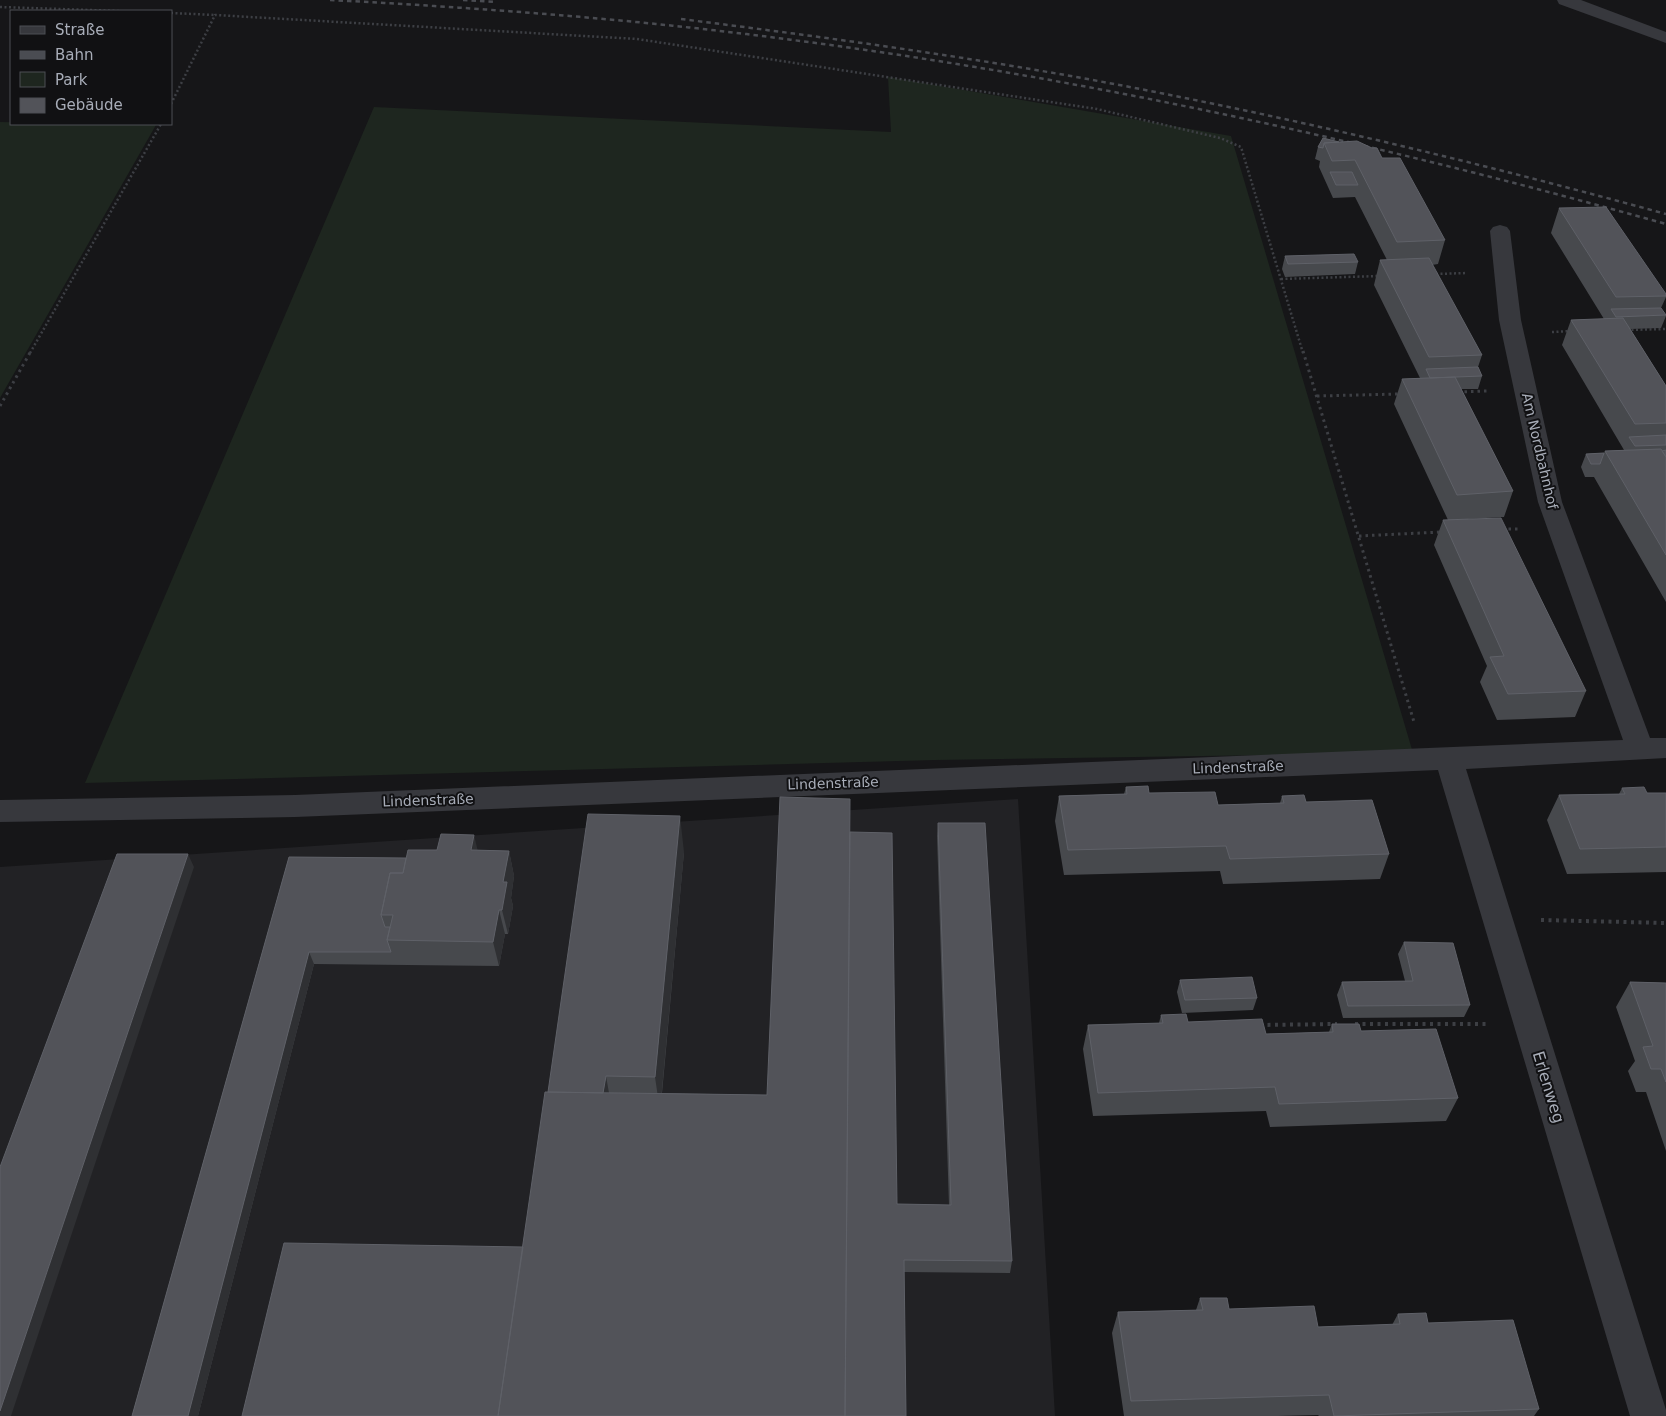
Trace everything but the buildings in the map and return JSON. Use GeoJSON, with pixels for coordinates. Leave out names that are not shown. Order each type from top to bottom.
{"type":"FeatureCollection","features":[{"type":"Feature","properties":{"kind":"street"},"geometry":{"type":"LineString","coordinates":[[1565,0],[1666,38]]}},
{"type":"Feature","properties":{"kind":"street","name":"Am Nordbahnhof"},"geometry":{"type":"LineString","coordinates":[[1500,231],[1513,332],[1550,502],[1653,748]]}},
{"type":"Feature","properties":{"kind":"street","name":"Lindenstraße"},"geometry":{"type":"LineString","coordinates":[[0,811],[295,806],[1437,759],[1653,748]]}},
{"type":"Feature","properties":{"kind":"street","name":"Erlenweg"},"geometry":{"type":"LineString","coordinates":[[1437,759],[1498,919],[1649,1416]]}},
{"type":"Feature","properties":{"kind":"path"},"geometry":{"type":"LineString","coordinates":[[0,7],[90,10]]}},
{"type":"Feature","properties":{"kind":"path"},"geometry":{"type":"LineString","coordinates":[[172,13],[637,39],[1097,109],[1220,138],[1241,147],[1360,536],[1437,759]]}},
{"type":"Feature","properties":{"kind":"path"},"geometry":{"type":"LineString","coordinates":[[172,102],[215,15]]}},
{"type":"Feature","properties":{"kind":"path"},"geometry":{"type":"LineString","coordinates":[[0,406],[160,125]]}},
{"type":"Feature","properties":{"kind":"path"},"geometry":{"type":"LineString","coordinates":[[1427,275],[1505,272]]}},
{"type":"Feature","properties":{"kind":"path"},"geometry":{"type":"LineString","coordinates":[[1281,279],[1388,276]]}},
{"type":"Feature","properties":{"kind":"path"},"geometry":{"type":"LineString","coordinates":[[1618,330],[1666,329]]}},
{"type":"Feature","properties":{"kind":"path"},"geometry":{"type":"LineString","coordinates":[[1513,332],[1570,331]]}},
{"type":"Feature","properties":{"kind":"path"},"geometry":{"type":"LineString","coordinates":[[1456,392],[1525,390]]}},
{"type":"Feature","properties":{"kind":"path"},"geometry":{"type":"LineString","coordinates":[[1317,396],[1406,394]]}},
{"type":"Feature","properties":{"kind":"path"},"geometry":{"type":"LineString","coordinates":[[1499,529],[1559,527]]}},
{"type":"Feature","properties":{"kind":"path"},"geometry":{"type":"LineString","coordinates":[[1360,536],[1449,532]]}},
{"type":"Feature","properties":{"kind":"path"},"geometry":{"type":"LineString","coordinates":[[1498,919],[1633,924],[1666,923]]}},
{"type":"Feature","properties":{"kind":"path"},"geometry":{"type":"LineString","coordinates":[[1250,1025],[1340,1024]]}},
{"type":"Feature","properties":{"kind":"path"},"geometry":{"type":"LineString","coordinates":[[1350,1024],[1530,1024]]}},
{"type":"Feature","properties":{"kind":"shaded area"},"geometry":{"type":"Polygon","coordinates":[[[1018,799],[1055,1416],[0,1416],[0,867],[1018,799]]]}},
{"type":"Feature","properties":{"kind":"green space"},"geometry":{"type":"Polygon","coordinates":[[[888,77],[1231,136],[1413,753],[936,760],[85,783],[374,107],[891,132],[888,77]]]}},
{"type":"Feature","properties":{"kind":"green space"},"geometry":{"type":"Polygon","coordinates":[[[0,122],[10,122],[10,125],[156,125],[0,398],[0,122]]]}},
{"type":"Feature","properties":{"kind":"railway"},"geometry":{"type":"LineString","coordinates":[[330,0],[615,20],[728,32],[897,55],[1008,73],[1229,115],[1339,140],[1448,166],[1666,224]]}},
{"type":"Feature","properties":{"kind":"railway"},"geometry":{"type":"LineString","coordinates":[[463,0],[495,2]]}},
{"type":"Feature","properties":{"kind":"railway"},"geometry":{"type":"LineString","coordinates":[[681,19],[931,53],[1056,73],[1180,97],[1424,151],[1666,214]]}}]}
